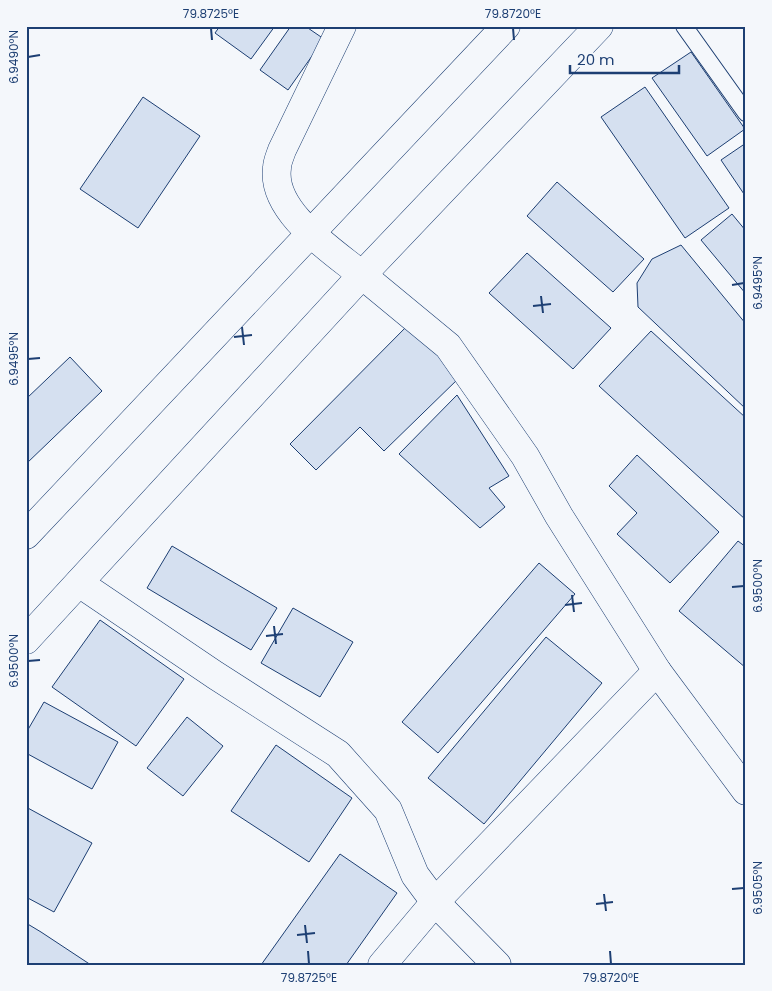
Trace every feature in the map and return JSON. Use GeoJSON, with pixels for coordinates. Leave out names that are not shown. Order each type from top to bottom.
{"type":"FeatureCollection","features":[{"type":"Feature","properties":{"kind":"street"},"geometry":{"type":"LineString","coordinates":[[342,26],[282,150],[276,170],[279,188],[287,208],[311,233],[448,346],[525,456],[559,516],[656,671],[746,791]]}},
{"type":"Feature","properties":{"kind":"street"},"geometry":{"type":"LineString","coordinates":[[26,536],[506,26]]}},
{"type":"Feature","properties":{"kind":"street"},"geometry":{"type":"LineString","coordinates":[[26,640],[362,275],[599,26]]}},
{"type":"Feature","properties":{"kind":"street"},"geometry":{"type":"LineString","coordinates":[[79,582],[215,675],[338,754],[388,810],[415,875],[435,902],[497,965]]}},
{"type":"Feature","properties":{"kind":"street"},"geometry":{"type":"LineString","coordinates":[[382,965],[435,902],[656,671]]}},
{"type":"Feature","properties":{"kind":"lane"},"geometry":{"type":"LineString","coordinates":[[684,26],[746,113]]}},
{"type":"Feature","properties":{"kind":"building"},"geometry":{"type":"Polygon","coordinates":[[[220,26],[275,26],[251,59],[215,33],[220,26]]]}},
{"type":"Feature","properties":{"kind":"building"},"geometry":{"type":"Polygon","coordinates":[[[291,26],[305,26],[324,39],[288,90],[260,70],[291,26]]]}},
{"type":"Feature","properties":{"kind":"building"},"geometry":{"type":"Polygon","coordinates":[[[691,52],[745,129],[707,156],[652,78],[691,52]]]}},
{"type":"Feature","properties":{"kind":"building"},"geometry":{"type":"Polygon","coordinates":[[[645,87],[729,208],[685,238],[601,117],[645,87]]]}},
{"type":"Feature","properties":{"kind":"building"},"geometry":{"type":"Polygon","coordinates":[[[143,97],[200,136],[138,228],[80,189],[143,97]]]}},
{"type":"Feature","properties":{"kind":"building"},"geometry":{"type":"Polygon","coordinates":[[[746,143],[746,197],[721,160],[746,143]]]}},
{"type":"Feature","properties":{"kind":"building"},"geometry":{"type":"Polygon","coordinates":[[[557,182],[644,259],[613,292],[527,216],[557,182]]]}},
{"type":"Feature","properties":{"kind":"building"},"geometry":{"type":"Polygon","coordinates":[[[732,214],[746,231],[746,294],[701,240],[732,214]]]}},
{"type":"Feature","properties":{"kind":"building"},"geometry":{"type":"Polygon","coordinates":[[[681,245],[746,324],[746,409],[638,307],[637,283],[652,259],[681,245]]]}},
{"type":"Feature","properties":{"kind":"building"},"geometry":{"type":"Polygon","coordinates":[[[527,253],[611,328],[573,369],[489,293],[527,253]]]}},
{"type":"Feature","properties":{"kind":"building"},"geometry":{"type":"Polygon","coordinates":[[[413,320],[460,377],[384,451],[360,427],[316,470],[290,444],[413,320]]]}},
{"type":"Feature","properties":{"kind":"building"},"geometry":{"type":"Polygon","coordinates":[[[651,331],[746,418],[746,520],[599,386],[651,331]]]}},
{"type":"Feature","properties":{"kind":"building"},"geometry":{"type":"Polygon","coordinates":[[[70,357],[102,391],[26,464],[26,399],[70,357]]]}},
{"type":"Feature","properties":{"kind":"building"},"geometry":{"type":"Polygon","coordinates":[[[457,395],[509,476],[489,488],[505,507],[480,528],[399,454],[457,395]]]}},
{"type":"Feature","properties":{"kind":"building"},"geometry":{"type":"Polygon","coordinates":[[[637,455],[719,532],[670,583],[617,534],[637,513],[609,486],[637,455]]]}},
{"type":"Feature","properties":{"kind":"building"},"geometry":{"type":"Polygon","coordinates":[[[738,541],[746,547],[746,668],[679,611],[738,541]]]}},
{"type":"Feature","properties":{"kind":"building"},"geometry":{"type":"Polygon","coordinates":[[[172,546],[277,608],[251,650],[147,588],[172,546]]]}},
{"type":"Feature","properties":{"kind":"building"},"geometry":{"type":"Polygon","coordinates":[[[539,563],[575,594],[438,753],[402,722],[539,563]]]}},
{"type":"Feature","properties":{"kind":"building"},"geometry":{"type":"Polygon","coordinates":[[[293,608],[353,642],[320,697],[261,663],[293,608]]]}},
{"type":"Feature","properties":{"kind":"building"},"geometry":{"type":"Polygon","coordinates":[[[100,620],[184,679],[136,746],[52,687],[100,620]]]}},
{"type":"Feature","properties":{"kind":"building"},"geometry":{"type":"Polygon","coordinates":[[[546,637],[602,683],[484,824],[428,778],[546,637]]]}},
{"type":"Feature","properties":{"kind":"building"},"geometry":{"type":"Polygon","coordinates":[[[44,702],[118,742],[92,789],[26,753],[26,733],[44,702]]]}},
{"type":"Feature","properties":{"kind":"building"},"geometry":{"type":"Polygon","coordinates":[[[187,717],[223,746],[183,796],[147,768],[187,717]]]}},
{"type":"Feature","properties":{"kind":"building"},"geometry":{"type":"Polygon","coordinates":[[[276,745],[352,798],[309,862],[231,811],[276,745]]]}},
{"type":"Feature","properties":{"kind":"building"},"geometry":{"type":"Polygon","coordinates":[[[26,807],[92,843],[54,912],[26,897],[26,807]]]}},
{"type":"Feature","properties":{"kind":"building"},"geometry":{"type":"Polygon","coordinates":[[[340,854],[397,893],[346,965],[261,965],[340,854]]]}},
{"type":"Feature","properties":{"kind":"building"},"geometry":{"type":"Polygon","coordinates":[[[26,923],[41,932],[91,965],[26,965],[26,923]]]}}]}
